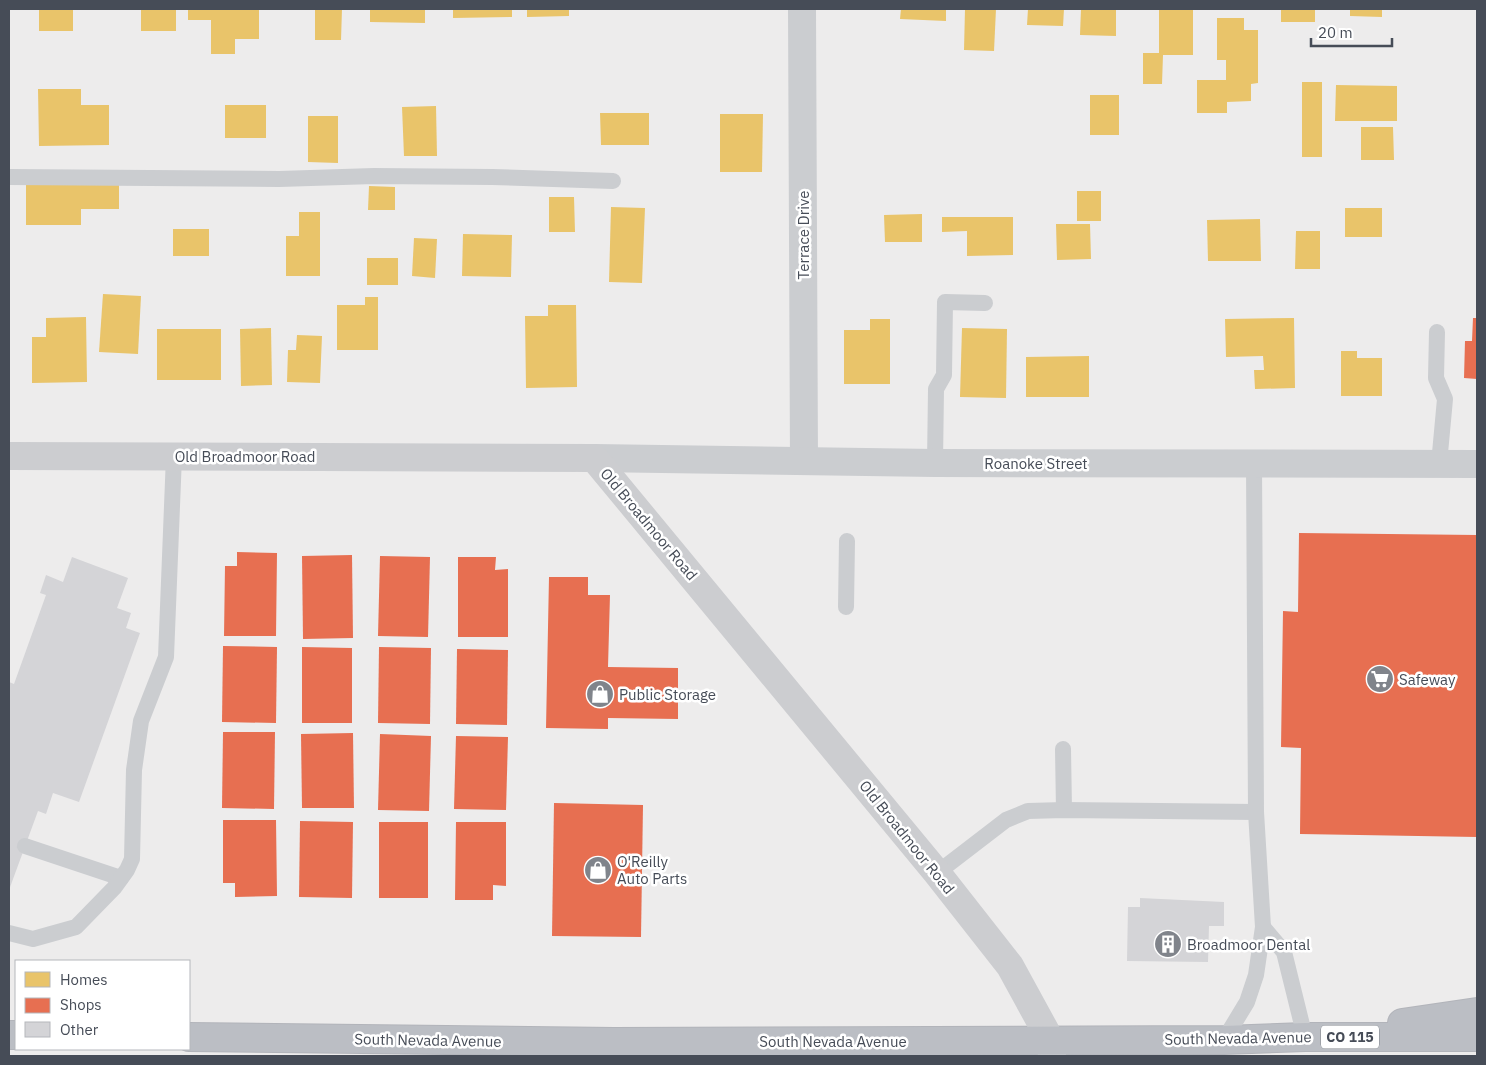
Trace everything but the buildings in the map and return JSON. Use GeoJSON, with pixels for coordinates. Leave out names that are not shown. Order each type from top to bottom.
{"type":"FeatureCollection","features":[{"type":"Feature","properties":{"kind":"highway"},"geometry":{"type":"LineString","coordinates":[[1306,1037],[1477,1012]]}},
{"type":"Feature","properties":{"kind":"highway","name":"South Nevada Avenue"},"geometry":{"type":"LineString","coordinates":[[190,1037],[1052,1048],[1306,1037],[1477,1037]]}},
{"type":"Feature","properties":{"kind":"street","name":"Terrace Drive"},"geometry":{"type":"LineString","coordinates":[[802,9],[804,461]]}},
{"type":"Feature","properties":{"kind":"street","name":"Old Broadmoor Road"},"geometry":{"type":"LineString","coordinates":[[9,456],[594,458],[937,873],[1010,966],[1052,1048]]}},
{"type":"Feature","properties":{"kind":"street","name":"Roanoke Street"},"geometry":{"type":"LineString","coordinates":[[594,458],[935,462],[1477,464]]}},
{"type":"Feature","properties":{"kind":"lane"},"geometry":{"type":"LineString","coordinates":[[9,177],[279,179],[374,176],[613,181]]}},
{"type":"Feature","properties":{"kind":"lane"},"geometry":{"type":"LineString","coordinates":[[935,462],[936,389],[944,375],[945,302],[985,303]]}},
{"type":"Feature","properties":{"kind":"lane"},"geometry":{"type":"LineString","coordinates":[[1437,332],[1436,378],[1445,399],[1439,464]]}},
{"type":"Feature","properties":{"kind":"lane"},"geometry":{"type":"LineString","coordinates":[[9,933],[34,939],[76,927],[114,888],[127,870],[132,859],[134,770],[141,721],[166,657],[174,456]]}},
{"type":"Feature","properties":{"kind":"lane"},"geometry":{"type":"LineString","coordinates":[[1224,1040],[1247,1002],[1256,975],[1263,927],[1256,812],[1254,464]]}},
{"type":"Feature","properties":{"kind":"lane"},"geometry":{"type":"LineString","coordinates":[[846,607],[847,541]]}},
{"type":"Feature","properties":{"kind":"lane"},"geometry":{"type":"LineString","coordinates":[[1063,749],[1064,810]]}},
{"type":"Feature","properties":{"kind":"lane"},"geometry":{"type":"LineString","coordinates":[[937,873],[1006,820],[1028,811],[1256,812]]}},
{"type":"Feature","properties":{"kind":"lane"},"geometry":{"type":"LineString","coordinates":[[25,846],[121,878]]}},
{"type":"Feature","properties":{"kind":"lane"},"geometry":{"type":"LineString","coordinates":[[1263,927],[1284,952],[1306,1037]]}},
{"type":"Feature","properties":{"kind":"place","name":"Safeway"},"geometry":{"type":"Point","coordinates":[1380,679]}},
{"type":"Feature","properties":{"kind":"place","name":"Public Storage"},"geometry":{"type":"Point","coordinates":[600,694]}},
{"type":"Feature","properties":{"kind":"place","name":"O'Reilly Auto Parts"},"geometry":{"type":"Point","coordinates":[598,870]}},
{"type":"Feature","properties":{"kind":"place","name":"Broadmoor Dental"},"geometry":{"type":"Point","coordinates":[1168,944]}}]}
